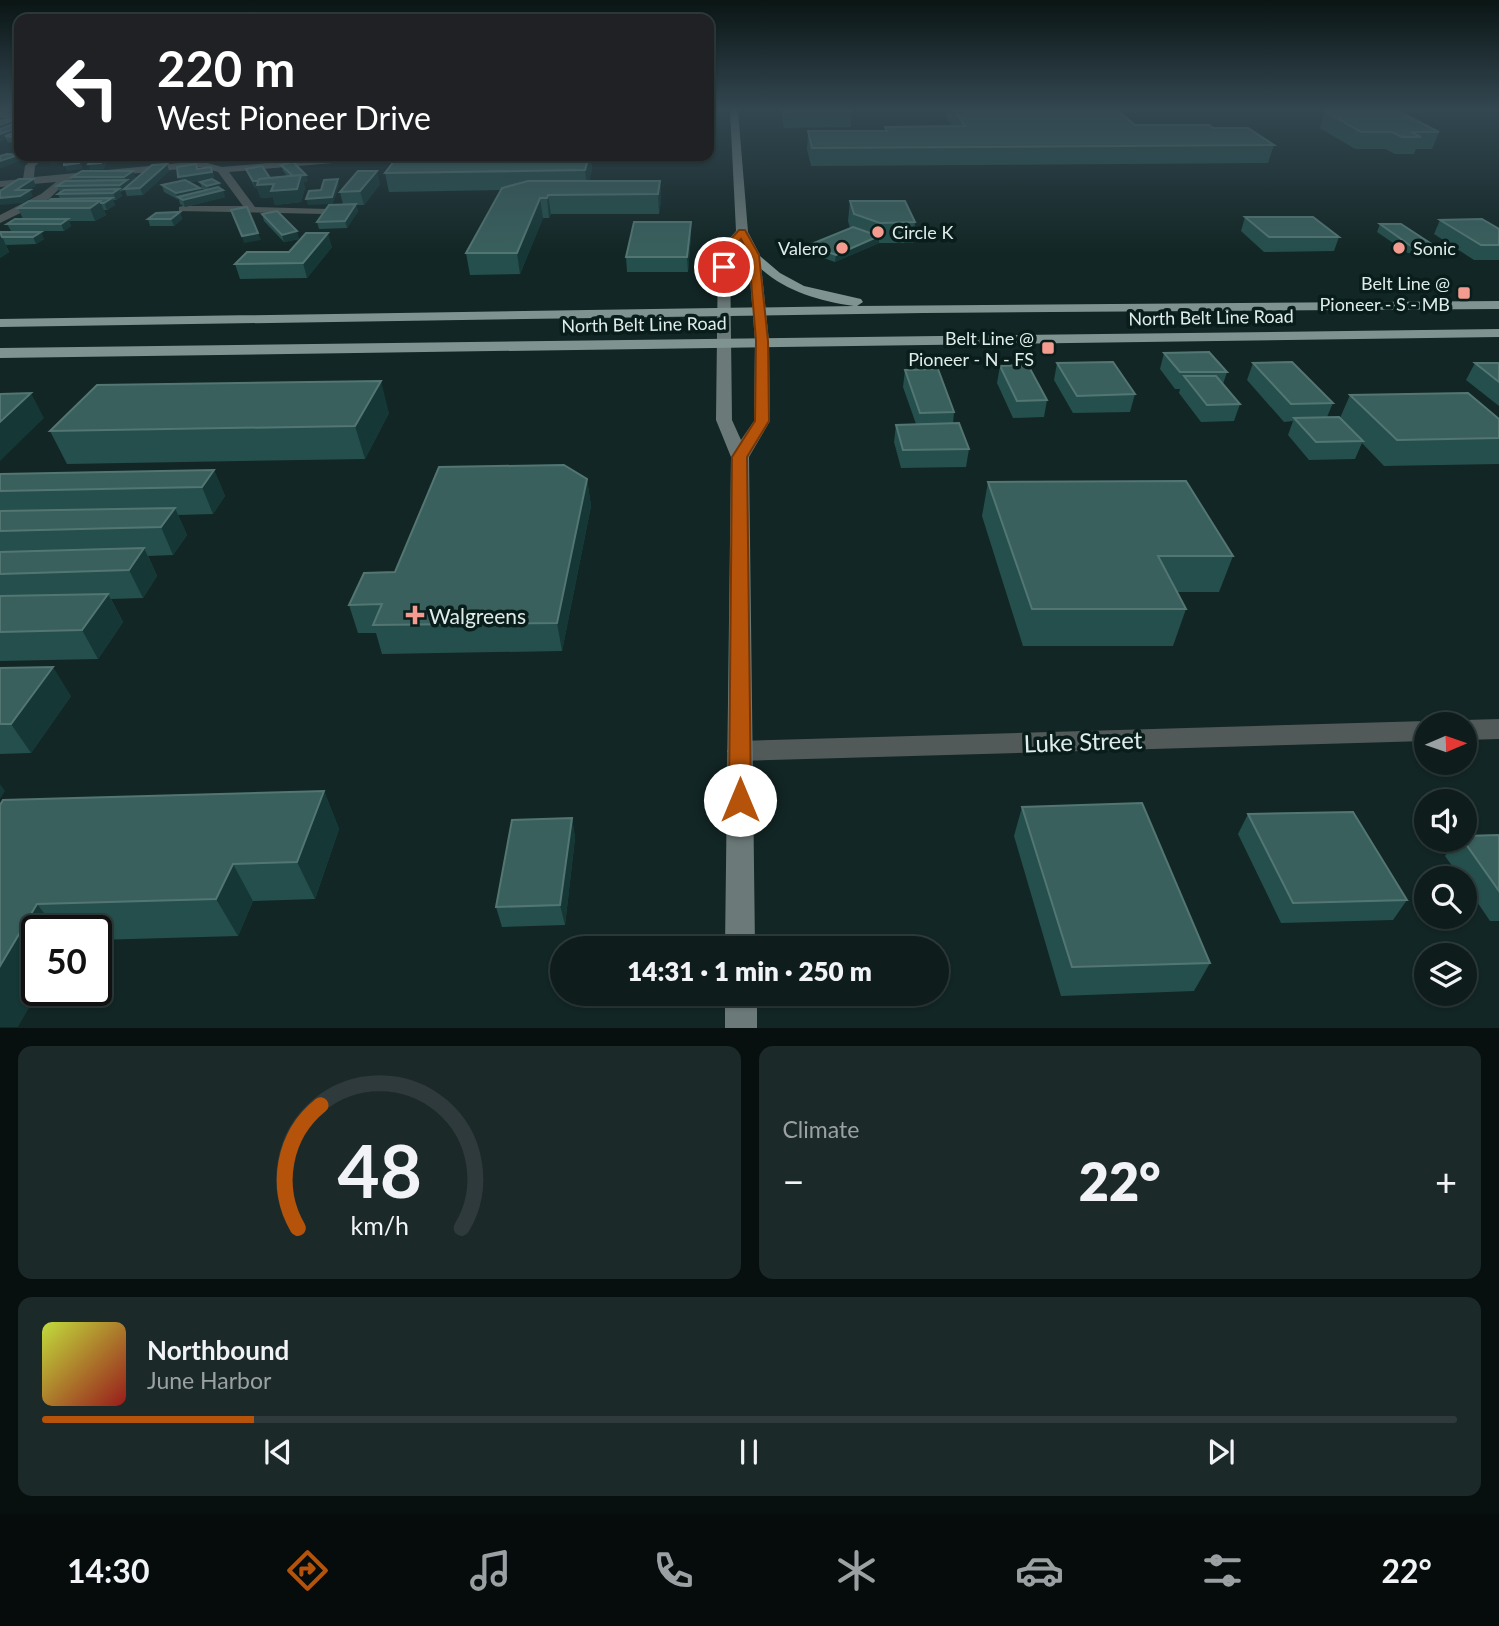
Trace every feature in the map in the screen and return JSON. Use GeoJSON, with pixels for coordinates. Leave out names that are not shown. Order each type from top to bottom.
{"type":"FeatureCollection","features":[{"type":"Feature","properties":{"kind":"main road"},"geometry":{"type":"LineString","coordinates":[[737,158],[742,232],[754,255],[769,274],[785,284],[838,300],[923,309]]}},
{"type":"Feature","properties":{"kind":"main road"},"geometry":{"type":"LineString","coordinates":[[740,936],[740,457],[724,420],[723,313],[724,252],[742,232]]}},
{"type":"Feature","properties":{"kind":"main road"},"geometry":{"type":"LineString","coordinates":[[740,457],[762,421],[762,341],[754,255]]}},
{"type":"Feature","properties":{"kind":"main road","name":"North Belt Line Road"},"geometry":{"type":"LineString","coordinates":[[0,323],[923,309],[1499,305]]}},
{"type":"Feature","properties":{"kind":"main road"},"geometry":{"type":"LineString","coordinates":[[140,351],[179,320]]}},
{"type":"Feature","properties":{"kind":"main road","name":"North Belt Line Road"},"geometry":{"type":"LineString","coordinates":[[0,353],[724,341],[1499,333]]}},
{"type":"Feature","properties":{"kind":"main road"},"geometry":{"type":"LineString","coordinates":[[741,1006],[741,1027]]}},
{"type":"Feature","properties":{"kind":"street"},"geometry":{"type":"LineString","coordinates":[[29,181],[27,174],[34,161]]}},
{"type":"Feature","properties":{"kind":"street"},"geometry":{"type":"LineString","coordinates":[[201,164],[207,161]]}},
{"type":"Feature","properties":{"kind":"street"},"geometry":{"type":"LineString","coordinates":[[0,184],[201,164],[222,170],[323,161]]}},
{"type":"Feature","properties":{"kind":"street"},"geometry":{"type":"LineString","coordinates":[[222,170],[252,211]]}},
{"type":"Feature","properties":{"kind":"street"},"geometry":{"type":"LineString","coordinates":[[0,220],[46,195],[61,185],[64,178]]}},
{"type":"Feature","properties":{"kind":"street"},"geometry":{"type":"LineString","coordinates":[[183,209],[324,211]]}},
{"type":"Feature","properties":{"kind":"street"},"geometry":{"type":"LineString","coordinates":[[1477,730],[1499,729]]}},
{"type":"Feature","properties":{"kind":"street","name":"Luke Street"},"geometry":{"type":"LineString","coordinates":[[740,751],[1414,731]]}},
{"type":"Feature","properties":{"kind":"building"},"geometry":{"type":"Polygon","coordinates":[[[64,161],[79,161],[79,163],[64,165],[64,161]]]}},
{"type":"Feature","properties":{"kind":"building"},"geometry":{"type":"Polygon","coordinates":[[[90,161],[102,161],[101,163],[88,164],[90,161]]]}},
{"type":"Feature","properties":{"kind":"building"},"geometry":{"type":"Polygon","coordinates":[[[394,161],[588,161],[585,170],[385,173],[394,161]]]}},
{"type":"Feature","properties":{"kind":"building"},"geometry":{"type":"Polygon","coordinates":[[[293,162],[306,175],[293,176],[281,165],[293,162]]]}},
{"type":"Feature","properties":{"kind":"building"},"geometry":{"type":"Polygon","coordinates":[[[167,164],[140,188],[124,189],[152,165],[167,164]]]}},
{"type":"Feature","properties":{"kind":"building"},"geometry":{"type":"Polygon","coordinates":[[[196,164],[197,169],[211,167],[212,172],[178,177],[177,167],[196,164]]]}},
{"type":"Feature","properties":{"kind":"building"},"geometry":{"type":"Polygon","coordinates":[[[262,166],[270,178],[253,181],[246,169],[262,166]]]}},
{"type":"Feature","properties":{"kind":"building"},"geometry":{"type":"Polygon","coordinates":[[[82,171],[133,171],[124,177],[72,177],[82,171]]]}},
{"type":"Feature","properties":{"kind":"building"},"geometry":{"type":"Polygon","coordinates":[[[358,171],[377,171],[360,191],[340,192],[358,171]]]}},
{"type":"Feature","properties":{"kind":"building"},"geometry":{"type":"Polygon","coordinates":[[[301,175],[297,189],[271,191],[274,184],[257,185],[259,179],[301,175]]]}},
{"type":"Feature","properties":{"kind":"building"},"geometry":{"type":"Polygon","coordinates":[[[19,179],[33,179],[16,190],[30,190],[20,196],[0,198],[0,191],[19,179]]]}},
{"type":"Feature","properties":{"kind":"building"},"geometry":{"type":"Polygon","coordinates":[[[212,179],[219,183],[207,186],[200,182],[212,179]]]}},
{"type":"Feature","properties":{"kind":"building"},"geometry":{"type":"Polygon","coordinates":[[[338,179],[332,197],[306,199],[309,191],[321,190],[324,180],[338,179]]]}},
{"type":"Feature","properties":{"kind":"building"},"geometry":{"type":"Polygon","coordinates":[[[127,180],[120,185],[57,186],[65,181],[127,180]]]}},
{"type":"Feature","properties":{"kind":"building"},"geometry":{"type":"Polygon","coordinates":[[[185,180],[200,188],[176,193],[162,185],[185,180]]]}},
{"type":"Feature","properties":{"kind":"building"},"geometry":{"type":"Polygon","coordinates":[[[528,181],[660,181],[658,194],[548,195],[547,198],[540,198],[517,253],[466,253],[502,188],[528,181]]]}},
{"type":"Feature","properties":{"kind":"building"},"geometry":{"type":"Polygon","coordinates":[[[218,187],[223,190],[183,200],[178,197],[218,187]]]}},
{"type":"Feature","properties":{"kind":"building"},"geometry":{"type":"Polygon","coordinates":[[[119,189],[113,193],[58,194],[64,190],[119,189]]]}},
{"type":"Feature","properties":{"kind":"building"},"geometry":{"type":"Polygon","coordinates":[[[112,198],[104,203],[48,201],[51,199],[112,198]]]}},
{"type":"Feature","properties":{"kind":"building"},"geometry":{"type":"Polygon","coordinates":[[[29,201],[100,201],[90,208],[18,208],[29,201]]]}},
{"type":"Feature","properties":{"kind":"building"},"geometry":{"type":"Polygon","coordinates":[[[850,201],[905,201],[915,222],[880,223],[854,214],[850,201]]]}},
{"type":"Feature","properties":{"kind":"building"},"geometry":{"type":"Polygon","coordinates":[[[356,204],[345,221],[317,222],[329,205],[356,204]]]}},
{"type":"Feature","properties":{"kind":"building"},"geometry":{"type":"Polygon","coordinates":[[[247,207],[258,233],[242,236],[231,210],[247,207]]]}},
{"type":"Feature","properties":{"kind":"building"},"geometry":{"type":"Polygon","coordinates":[[[277,211],[297,231],[282,235],[262,214],[277,211]]]}},
{"type":"Feature","properties":{"kind":"building"},"geometry":{"type":"Polygon","coordinates":[[[180,212],[171,219],[148,219],[156,213],[180,212]]]}},
{"type":"Feature","properties":{"kind":"building"},"geometry":{"type":"Polygon","coordinates":[[[1245,217],[1313,217],[1339,237],[1269,237],[1245,217]]]}},
{"type":"Feature","properties":{"kind":"building"},"geometry":{"type":"Polygon","coordinates":[[[15,219],[68,219],[61,224],[7,224],[15,219]]]}},
{"type":"Feature","properties":{"kind":"building"},"geometry":{"type":"Polygon","coordinates":[[[1482,219],[1499,229],[1499,245],[1481,245],[1440,220],[1482,219]]]}},
{"type":"Feature","properties":{"kind":"building"},"geometry":{"type":"Polygon","coordinates":[[[634,222],[691,222],[687,257],[626,257],[634,222]]]}},
{"type":"Feature","properties":{"kind":"building"},"geometry":{"type":"Polygon","coordinates":[[[1380,224],[1401,224],[1433,245],[1425,245],[1431,249],[1411,246],[1380,224]]]}},
{"type":"Feature","properties":{"kind":"building"},"geometry":{"type":"Polygon","coordinates":[[[853,227],[879,236],[836,255],[809,245],[853,227]]]}},
{"type":"Feature","properties":{"kind":"building"},"geometry":{"type":"Polygon","coordinates":[[[0,232],[41,232],[33,237],[2,237],[0,232]]]}},
{"type":"Feature","properties":{"kind":"building"},"geometry":{"type":"Polygon","coordinates":[[[306,233],[328,233],[303,263],[235,264],[247,252],[289,252],[306,233]]]}},
{"type":"Feature","properties":{"kind":"building"},"geometry":{"type":"Polygon","coordinates":[[[1209,352],[1227,372],[1180,372],[1164,353],[1209,352]]]}},
{"type":"Feature","properties":{"kind":"building"},"geometry":{"type":"Polygon","coordinates":[[[1113,362],[1135,394],[1077,396],[1057,363],[1113,362]]]}},
{"type":"Feature","properties":{"kind":"building"},"geometry":{"type":"Polygon","coordinates":[[[1292,362],[1333,403],[1291,404],[1253,363],[1292,362]]]}},
{"type":"Feature","properties":{"kind":"building"},"geometry":{"type":"Polygon","coordinates":[[[1475,363],[1499,363],[1499,382],[1475,363]]]}},
{"type":"Feature","properties":{"kind":"building"},"geometry":{"type":"Polygon","coordinates":[[[1028,365],[1047,400],[1017,401],[1000,366],[1028,365]]]}},
{"type":"Feature","properties":{"kind":"building"},"geometry":{"type":"Polygon","coordinates":[[[938,369],[954,412],[920,413],[905,370],[938,369]]]}},
{"type":"Feature","properties":{"kind":"building"},"geometry":{"type":"Polygon","coordinates":[[[1184,376],[1216,376],[1240,404],[1207,405],[1184,376]]]}},
{"type":"Feature","properties":{"kind":"building"},"geometry":{"type":"Polygon","coordinates":[[[381,381],[355,426],[50,431],[97,385],[381,381]]]}},
{"type":"Feature","properties":{"kind":"building"},"geometry":{"type":"Polygon","coordinates":[[[31,393],[0,422],[0,394],[31,393]]]}},
{"type":"Feature","properties":{"kind":"building"},"geometry":{"type":"Polygon","coordinates":[[[1468,393],[1499,419],[1499,438],[1397,440],[1350,395],[1468,393]]]}},
{"type":"Feature","properties":{"kind":"building"},"geometry":{"type":"Polygon","coordinates":[[[1339,417],[1363,441],[1316,442],[1294,418],[1339,417]]]}},
{"type":"Feature","properties":{"kind":"building"},"geometry":{"type":"Polygon","coordinates":[[[959,423],[969,449],[903,450],[896,425],[959,423]]]}},
{"type":"Feature","properties":{"kind":"building","name":"Walgreens"},"geometry":{"type":"Polygon","coordinates":[[[564,465],[587,479],[557,623],[373,625],[382,604],[349,605],[364,573],[395,572],[439,467],[564,465]]]}},
{"type":"Feature","properties":{"kind":"building"},"geometry":{"type":"Polygon","coordinates":[[[214,470],[202,487],[0,491],[0,474],[214,470]]]}},
{"type":"Feature","properties":{"kind":"building"},"geometry":{"type":"Polygon","coordinates":[[[1186,481],[1233,556],[1158,556],[1186,609],[1032,609],[988,482],[1186,481]]]}},
{"type":"Feature","properties":{"kind":"building"},"geometry":{"type":"Polygon","coordinates":[[[175,508],[161,527],[0,531],[0,511],[175,508]]]}},
{"type":"Feature","properties":{"kind":"building"},"geometry":{"type":"Polygon","coordinates":[[[144,548],[129,570],[0,574],[0,552],[144,548]]]}},
{"type":"Feature","properties":{"kind":"building"},"geometry":{"type":"Polygon","coordinates":[[[108,594],[82,630],[0,632],[0,596],[108,594]]]}},
{"type":"Feature","properties":{"kind":"building"},"geometry":{"type":"Polygon","coordinates":[[[53,667],[11,724],[0,724],[0,668],[53,667]]]}},
{"type":"Feature","properties":{"kind":"building"},"geometry":{"type":"Polygon","coordinates":[[[324,791],[297,862],[233,864],[216,899],[37,904],[30,915],[21,915],[21,931],[0,966],[0,805],[3,800],[324,791]]]}},
{"type":"Feature","properties":{"kind":"building"},"geometry":{"type":"Polygon","coordinates":[[[1142,803],[1210,963],[1072,967],[1022,807],[1142,803]]]}},
{"type":"Feature","properties":{"kind":"building"},"geometry":{"type":"Polygon","coordinates":[[[1353,812],[1407,900],[1293,903],[1248,814],[1353,812]]]}},
{"type":"Feature","properties":{"kind":"building"},"geometry":{"type":"Polygon","coordinates":[[[572,818],[560,905],[496,907],[512,820],[572,818]]]}},
{"type":"Feature","properties":{"kind":"building"},"geometry":{"type":"Polygon","coordinates":[[[1499,835],[1499,891],[1471,852],[1477,852],[1477,836],[1499,835]]]}},
{"type":"Feature","properties":{"kind":"place","name":"Circle K"},"geometry":{"type":"Point","coordinates":[878,232]}},
{"type":"Feature","properties":{"kind":"place","name":"Valero"},"geometry":{"type":"Point","coordinates":[842,248]}},
{"type":"Feature","properties":{"kind":"place","name":"Sonic"},"geometry":{"type":"Point","coordinates":[1399,248]}},
{"type":"Feature","properties":{"kind":"place","name":"Belt Line @ Pioneer - S - MB"},"geometry":{"type":"Point","coordinates":[1464,293]}},
{"type":"Feature","properties":{"kind":"place","name":"Belt Line @ Pioneer - N - FS"},"geometry":{"type":"Point","coordinates":[1048,348]}},
{"type":"Feature","properties":{"kind":"place","name":"Walgreens"},"geometry":{"type":"Point","coordinates":[415,615]}},
{"type":"Feature","properties":{"kind":"route"},"geometry":{"type":"LineString","coordinates":[[724,267],[724,252],[742,232],[754,255],[762,341],[762,421],[740,457],[740,800]]}}]}
